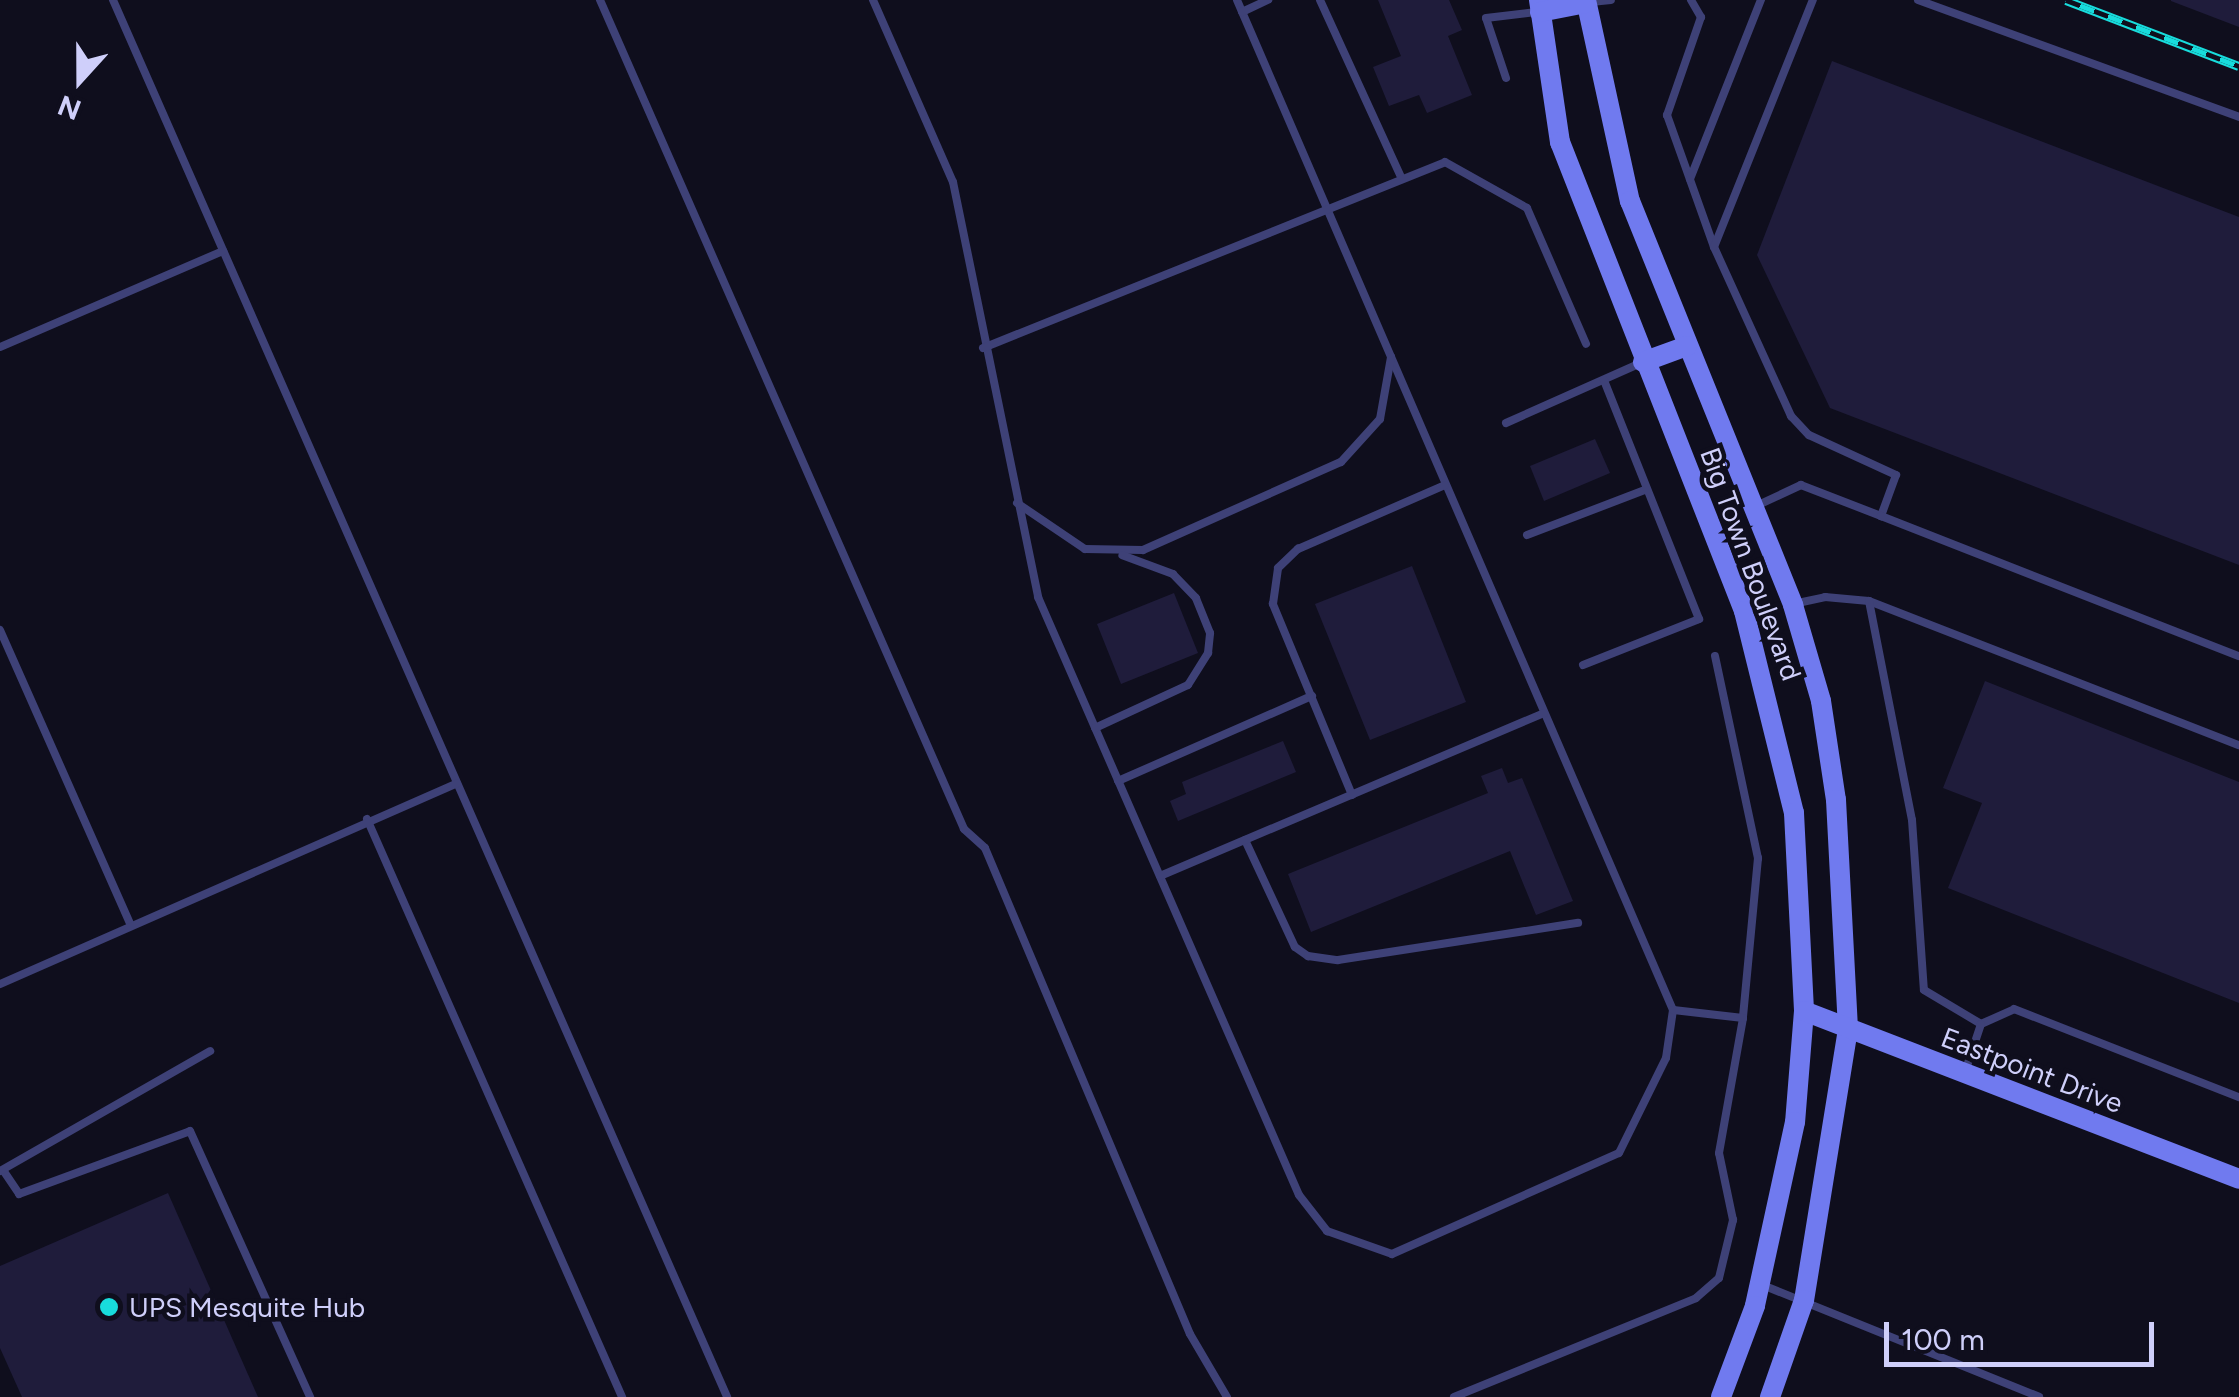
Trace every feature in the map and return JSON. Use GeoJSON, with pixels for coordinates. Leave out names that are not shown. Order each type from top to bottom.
{"type":"FeatureCollection","features":[{"type":"Feature","properties":{"kind":"main road"},"geometry":{"type":"LineString","coordinates":[[1540,6],[1586,2]]}},
{"type":"Feature","properties":{"kind":"main road","name":"Big Town Boulevard"},"geometry":{"type":"LineString","coordinates":[[1586,2],[1614,147],[1687,346],[1793,605],[1821,702],[1836,800],[1848,1029],[1804,1300],[1770,1397]]}},
{"type":"Feature","properties":{"kind":"main road","name":"Big Town Boulevard"},"geometry":{"type":"LineString","coordinates":[[1540,6],[1560,142],[1643,362],[1718,537],[1777,719],[1794,813],[1804,1011],[1794,1122],[1760,1284],[1720,1397]]}},
{"type":"Feature","properties":{"kind":"main road"},"geometry":{"type":"LineString","coordinates":[[1643,362],[1687,346]]}},
{"type":"Feature","properties":{"kind":"main road","name":"Eastpoint Drive"},"geometry":{"type":"LineString","coordinates":[[1804,1011],[2239,1179]]}},
{"type":"Feature","properties":{"kind":"lane"},"geometry":{"type":"LineString","coordinates":[[113,0],[727,1397]]}},
{"type":"Feature","properties":{"kind":"lane"},"geometry":{"type":"LineString","coordinates":[[600,0],[964,829],[986,848],[1190,1334],[1226,1397]]}},
{"type":"Feature","properties":{"kind":"lane"},"geometry":{"type":"LineString","coordinates":[[873,0],[953,182],[983,348],[1038,596],[1299,1195],[1327,1231],[1366,1249],[1392,1254],[1605,1164],[1642,1117],[1666,1058],[1674,1010],[1237,0]]}},
{"type":"Feature","properties":{"kind":"lane"},"geometry":{"type":"LineString","coordinates":[[1242,12],[1268,0]]}},
{"type":"Feature","properties":{"kind":"lane"},"geometry":{"type":"LineString","coordinates":[[1320,0],[1401,177]]}},
{"type":"Feature","properties":{"kind":"lane"},"geometry":{"type":"LineString","coordinates":[[1586,2],[1611,0]]}},
{"type":"Feature","properties":{"kind":"lane"},"geometry":{"type":"LineString","coordinates":[[1691,0],[1701,17],[1667,114],[1714,246],[1792,416],[1809,435],[1896,475],[1881,516]]}},
{"type":"Feature","properties":{"kind":"lane"},"geometry":{"type":"LineString","coordinates":[[1690,179],[1761,0]]}},
{"type":"Feature","properties":{"kind":"lane"},"geometry":{"type":"LineString","coordinates":[[1714,246],[1813,0]]}},
{"type":"Feature","properties":{"kind":"lane"},"geometry":{"type":"LineString","coordinates":[[1918,0],[2239,117]]}},
{"type":"Feature","properties":{"kind":"lane"},"geometry":{"type":"LineString","coordinates":[[1506,78],[1486,18],[1540,6]]}},
{"type":"Feature","properties":{"kind":"lane"},"geometry":{"type":"LineString","coordinates":[[983,348],[1445,162],[1512,194],[1536,223],[1586,344]]}},
{"type":"Feature","properties":{"kind":"lane"},"geometry":{"type":"LineString","coordinates":[[0,347],[223,251]]}},
{"type":"Feature","properties":{"kind":"lane"},"geometry":{"type":"LineString","coordinates":[[1118,553],[1142,550],[1341,462],[1380,419],[1390,356]]}},
{"type":"Feature","properties":{"kind":"lane"},"geometry":{"type":"LineString","coordinates":[[1506,422],[1643,362]]}},
{"type":"Feature","properties":{"kind":"lane"},"geometry":{"type":"LineString","coordinates":[[1582,665],[1700,619],[1604,380]]}},
{"type":"Feature","properties":{"kind":"lane"},"geometry":{"type":"LineString","coordinates":[[1352,795],[1273,604],[1278,568],[1298,549],[1445,484]]}},
{"type":"Feature","properties":{"kind":"lane"},"geometry":{"type":"LineString","coordinates":[[1755,506],[1801,485],[2239,656]]}},
{"type":"Feature","properties":{"kind":"lane"},"geometry":{"type":"LineString","coordinates":[[1527,535],[1645,490]]}},
{"type":"Feature","properties":{"kind":"lane"},"geometry":{"type":"LineString","coordinates":[[1017,503],[1066,541],[1118,553],[1173,574],[1196,598],[1210,633],[1201,672],[1154,704],[1095,728]]}},
{"type":"Feature","properties":{"kind":"lane"},"geometry":{"type":"LineString","coordinates":[[1793,605],[1826,597],[1869,601],[2239,745]]}},
{"type":"Feature","properties":{"kind":"lane"},"geometry":{"type":"LineString","coordinates":[[1869,601],[1912,820],[1924,990],[1981,1024]]}},
{"type":"Feature","properties":{"kind":"lane"},"geometry":{"type":"LineString","coordinates":[[0,630],[131,925]]}},
{"type":"Feature","properties":{"kind":"lane"},"geometry":{"type":"LineString","coordinates":[[1454,1397],[1696,1298],[1720,1278],[1734,1220],[1719,1153],[1758,922],[1758,858],[1715,656]]}},
{"type":"Feature","properties":{"kind":"lane"},"geometry":{"type":"LineString","coordinates":[[1118,781],[1312,696]]}},
{"type":"Feature","properties":{"kind":"lane"},"geometry":{"type":"LineString","coordinates":[[1160,876],[1544,713]]}},
{"type":"Feature","properties":{"kind":"lane"},"geometry":{"type":"LineString","coordinates":[[0,984],[367,819],[457,783]]}},
{"type":"Feature","properties":{"kind":"lane"},"geometry":{"type":"LineString","coordinates":[[367,819],[622,1397]]}},
{"type":"Feature","properties":{"kind":"lane"},"geometry":{"type":"LineString","coordinates":[[1246,840],[1294,947],[1308,956],[1338,960],[1578,923]]}},
{"type":"Feature","properties":{"kind":"lane"},"geometry":{"type":"LineString","coordinates":[[1964,1073],[1981,1024],[2014,1009],[2239,1097]]}},
{"type":"Feature","properties":{"kind":"lane"},"geometry":{"type":"LineString","coordinates":[[1674,1010],[1743,1018]]}},
{"type":"Feature","properties":{"kind":"lane"},"geometry":{"type":"LineString","coordinates":[[210,1051],[2,1170],[19,1194],[190,1131],[310,1397]]}},
{"type":"Feature","properties":{"kind":"lane"},"geometry":{"type":"LineString","coordinates":[[1760,1284],[2039,1397]]}},
{"type":"Feature","properties":{"kind":"lane"},"geometry":{"type":"LineString","coordinates":[[2008,1397],[2013,1386]]}},
{"type":"Feature","properties":{"kind":"building"},"geometry":{"type":"Polygon","coordinates":[[[1378,0],[1449,0],[1462,30],[1448,36],[1472,95],[1427,113],[1419,95],[1389,106],[1373,67],[1401,56],[1378,0]]]}},
{"type":"Feature","properties":{"kind":"building"},"geometry":{"type":"Polygon","coordinates":[[[2239,0],[2239,27],[2171,1],[2239,0]]]}},
{"type":"Feature","properties":{"kind":"building"},"geometry":{"type":"Polygon","coordinates":[[[1832,61],[2239,217],[2239,565],[1830,408],[1757,255],[1832,61]]]}},
{"type":"Feature","properties":{"kind":"building"},"geometry":{"type":"Polygon","coordinates":[[[1595,439],[1610,473],[1544,501],[1530,466],[1595,439]]]}},
{"type":"Feature","properties":{"kind":"building"},"geometry":{"type":"Polygon","coordinates":[[[1412,566],[1466,702],[1370,740],[1315,604],[1412,566]]]}},
{"type":"Feature","properties":{"kind":"building"},"geometry":{"type":"Polygon","coordinates":[[[1174,593],[1198,653],[1121,684],[1097,624],[1174,593]]]}},
{"type":"Feature","properties":{"kind":"building"},"geometry":{"type":"Polygon","coordinates":[[[1985,681],[2239,782],[2239,1003],[1948,888],[1982,803],[1943,788],[1985,681]]]}},
{"type":"Feature","properties":{"kind":"building"},"geometry":{"type":"Polygon","coordinates":[[[1283,741],[1296,772],[1178,821],[1170,801],[1186,794],[1182,782],[1283,741]]]}},
{"type":"Feature","properties":{"kind":"building"},"geometry":{"type":"Polygon","coordinates":[[[1502,768],[1508,783],[1522,778],[1573,901],[1536,915],[1510,851],[1311,932],[1288,874],[1488,793],[1481,776],[1502,768]]]}},
{"type":"Feature","properties":{"kind":"building","name":"UPS Mesquite Hub"},"geometry":{"type":"Polygon","coordinates":[[[168,1193],[258,1397],[22,1397],[0,1348],[0,1266],[168,1193]]]}},
{"type":"Feature","properties":{"kind":"railway"},"geometry":{"type":"LineString","coordinates":[[2066,0],[2239,66]]}},
{"type":"Feature","properties":{"kind":"place","name":"UPS Mesquite Hub"},"geometry":{"type":"Point","coordinates":[109,1307]}}]}
